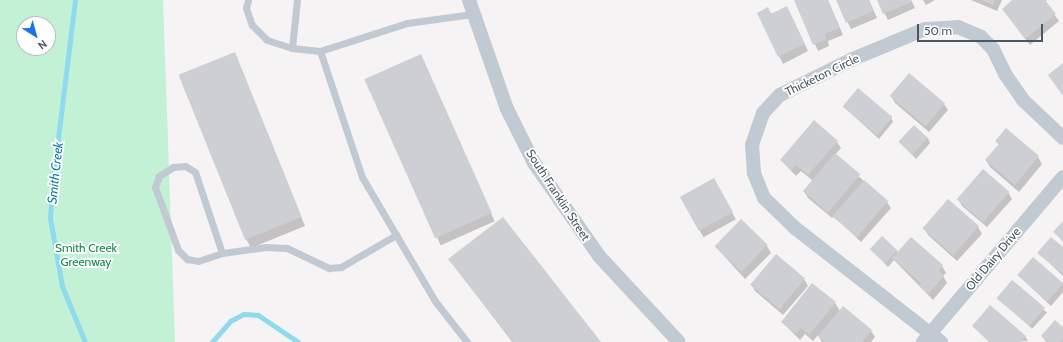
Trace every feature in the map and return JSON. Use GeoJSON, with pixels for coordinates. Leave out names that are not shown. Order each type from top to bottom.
{"type":"FeatureCollection","features":[{"type":"Feature","properties":{"kind":"street","name":"South Franklin Street"},"geometry":{"type":"LineString","coordinates":[[469,0],[472,14],[507,109],[534,163],[599,256],[679,342]]}},
{"type":"Feature","properties":{"kind":"street","name":"Thicketon Circle"},"geometry":{"type":"LineString","coordinates":[[932,339],[794,226],[764,198],[754,173],[752,145],[763,113],[780,95],[853,59],[924,29],[958,28],[981,37],[993,49],[1005,74],[1023,100],[1063,138]]}},
{"type":"Feature","properties":{"kind":"street","name":"Old Dairy Drive"},"geometry":{"type":"LineString","coordinates":[[932,339],[1063,177]]}},
{"type":"Feature","properties":{"kind":"lane"},"geometry":{"type":"LineString","coordinates":[[248,0],[246,8],[252,25],[267,40],[292,48],[320,50],[407,23],[472,14]]}},
{"type":"Feature","properties":{"kind":"lane"},"geometry":{"type":"LineString","coordinates":[[292,48],[297,0]]}},
{"type":"Feature","properties":{"kind":"lane"},"geometry":{"type":"LineString","coordinates":[[320,50],[362,177],[435,301],[466,342]]}},
{"type":"Feature","properties":{"kind":"lane"},"geometry":{"type":"LineString","coordinates":[[222,253],[195,172],[185,166],[173,167],[159,176],[155,187],[178,250],[187,258],[198,261],[222,253],[266,247],[287,248],[329,268],[335,268],[341,267],[396,235]]}},
{"type":"Feature","properties":{"kind":"green space","name":"Smith Creek Greenway"},"geometry":{"type":"Polygon","coordinates":[[[0,0],[163,0],[175,342],[0,342],[0,0]]]}},
{"type":"Feature","properties":{"kind":"building"},"geometry":{"type":"Polygon","coordinates":[[[794,0],[828,0],[840,28],[825,34],[826,39],[813,45],[794,0]]]}},
{"type":"Feature","properties":{"kind":"building"},"geometry":{"type":"Polygon","coordinates":[[[836,0],[869,0],[874,11],[846,23],[836,0]]]}},
{"type":"Feature","properties":{"kind":"building"},"geometry":{"type":"Polygon","coordinates":[[[877,0],[911,0],[912,2],[883,14],[877,0]]]}},
{"type":"Feature","properties":{"kind":"building"},"geometry":{"type":"Polygon","coordinates":[[[981,0],[995,0],[993,5],[981,0]]]}},
{"type":"Feature","properties":{"kind":"building"},"geometry":{"type":"Polygon","coordinates":[[[1012,0],[1045,0],[1056,14],[1025,39],[1002,9],[1012,0]]]}},
{"type":"Feature","properties":{"kind":"building"},"geometry":{"type":"Polygon","coordinates":[[[787,6],[805,44],[778,57],[757,13],[768,7],[771,14],[787,6]]]}},
{"type":"Feature","properties":{"kind":"building"},"geometry":{"type":"Polygon","coordinates":[[[235,52],[302,217],[245,240],[178,75],[235,52]]]}},
{"type":"Feature","properties":{"kind":"building"},"geometry":{"type":"Polygon","coordinates":[[[421,54],[492,213],[435,238],[364,79],[421,54]]]}},
{"type":"Feature","properties":{"kind":"building"},"geometry":{"type":"Polygon","coordinates":[[[1063,63],[1063,96],[1048,75],[1063,63]]]}},
{"type":"Feature","properties":{"kind":"building"},"geometry":{"type":"Polygon","coordinates":[[[909,73],[945,103],[926,126],[890,96],[909,73]]]}},
{"type":"Feature","properties":{"kind":"building"},"geometry":{"type":"Polygon","coordinates":[[[858,88],[892,117],[877,135],[843,106],[858,88]]]}},
{"type":"Feature","properties":{"kind":"building"},"geometry":{"type":"Polygon","coordinates":[[[814,120],[838,141],[808,175],[796,165],[792,170],[780,160],[814,120]]]}},
{"type":"Feature","properties":{"kind":"building"},"geometry":{"type":"Polygon","coordinates":[[[914,125],[928,138],[912,155],[898,142],[914,125]]]}},
{"type":"Feature","properties":{"kind":"building"},"geometry":{"type":"Polygon","coordinates":[[[1006,128],[1039,156],[1015,185],[985,160],[999,144],[995,141],[1006,128]]]}},
{"type":"Feature","properties":{"kind":"building"},"geometry":{"type":"Polygon","coordinates":[[[835,153],[860,174],[828,213],[803,191],[835,153]]]}},
{"type":"Feature","properties":{"kind":"building"},"geometry":{"type":"Polygon","coordinates":[[[983,169],[1009,192],[983,222],[957,199],[983,169]]]}},
{"type":"Feature","properties":{"kind":"building"},"geometry":{"type":"Polygon","coordinates":[[[714,178],[733,212],[699,231],[680,197],[714,178]]]}},
{"type":"Feature","properties":{"kind":"building"},"geometry":{"type":"Polygon","coordinates":[[[864,180],[888,201],[857,237],[833,216],[864,180]]]}},
{"type":"Feature","properties":{"kind":"building"},"geometry":{"type":"Polygon","coordinates":[[[948,199],[979,226],[953,255],[922,228],[948,199]]]}},
{"type":"Feature","properties":{"kind":"building"},"geometry":{"type":"Polygon","coordinates":[[[503,217],[601,342],[513,342],[448,259],[503,217]]]}},
{"type":"Feature","properties":{"kind":"building"},"geometry":{"type":"Polygon","coordinates":[[[741,219],[768,245],[741,272],[715,246],[741,219]]]}},
{"type":"Feature","properties":{"kind":"building"},"geometry":{"type":"Polygon","coordinates":[[[1063,221],[1063,240],[1053,232],[1063,221]]]}},
{"type":"Feature","properties":{"kind":"building"},"geometry":{"type":"Polygon","coordinates":[[[882,236],[897,250],[885,263],[870,249],[882,236]]]}},
{"type":"Feature","properties":{"kind":"building"},"geometry":{"type":"Polygon","coordinates":[[[911,237],[943,265],[939,271],[944,276],[928,294],[919,286],[921,283],[892,258],[911,237]]]}},
{"type":"Feature","properties":{"kind":"building"},"geometry":{"type":"Polygon","coordinates":[[[1051,237],[1063,247],[1063,274],[1037,253],[1051,237]]]}},
{"type":"Feature","properties":{"kind":"building"},"geometry":{"type":"Polygon","coordinates":[[[776,254],[805,278],[779,309],[750,285],[776,254]]]}},
{"type":"Feature","properties":{"kind":"building"},"geometry":{"type":"Polygon","coordinates":[[[1033,257],[1063,283],[1047,301],[1017,275],[1033,257]]]}},
{"type":"Feature","properties":{"kind":"building"},"geometry":{"type":"Polygon","coordinates":[[[1012,280],[1045,308],[1030,326],[997,298],[1012,280]]]}},
{"type":"Feature","properties":{"kind":"building"},"geometry":{"type":"Polygon","coordinates":[[[812,283],[836,302],[809,335],[801,328],[796,334],[781,322],[812,283]]]}},
{"type":"Feature","properties":{"kind":"building"},"geometry":{"type":"Polygon","coordinates":[[[990,305],[1026,336],[1021,342],[990,342],[972,326],[990,305]]]}},
{"type":"Feature","properties":{"kind":"building"},"geometry":{"type":"Polygon","coordinates":[[[843,306],[872,330],[862,342],[825,342],[818,336],[843,306]]]}},
{"type":"Feature","properties":{"kind":"building"},"geometry":{"type":"Polygon","coordinates":[[[1055,320],[1063,327],[1063,339],[1060,342],[1048,342],[1041,336],[1055,320]]]}},
{"type":"Feature","properties":{"kind":"waterway","name":"Smith Creek"},"geometry":{"type":"LineString","coordinates":[[75,0],[53,178],[50,218],[62,286],[85,342]]}},
{"type":"Feature","properties":{"kind":"waterway"},"geometry":{"type":"LineString","coordinates":[[212,342],[230,321],[244,314],[258,315],[298,342]]}}]}
